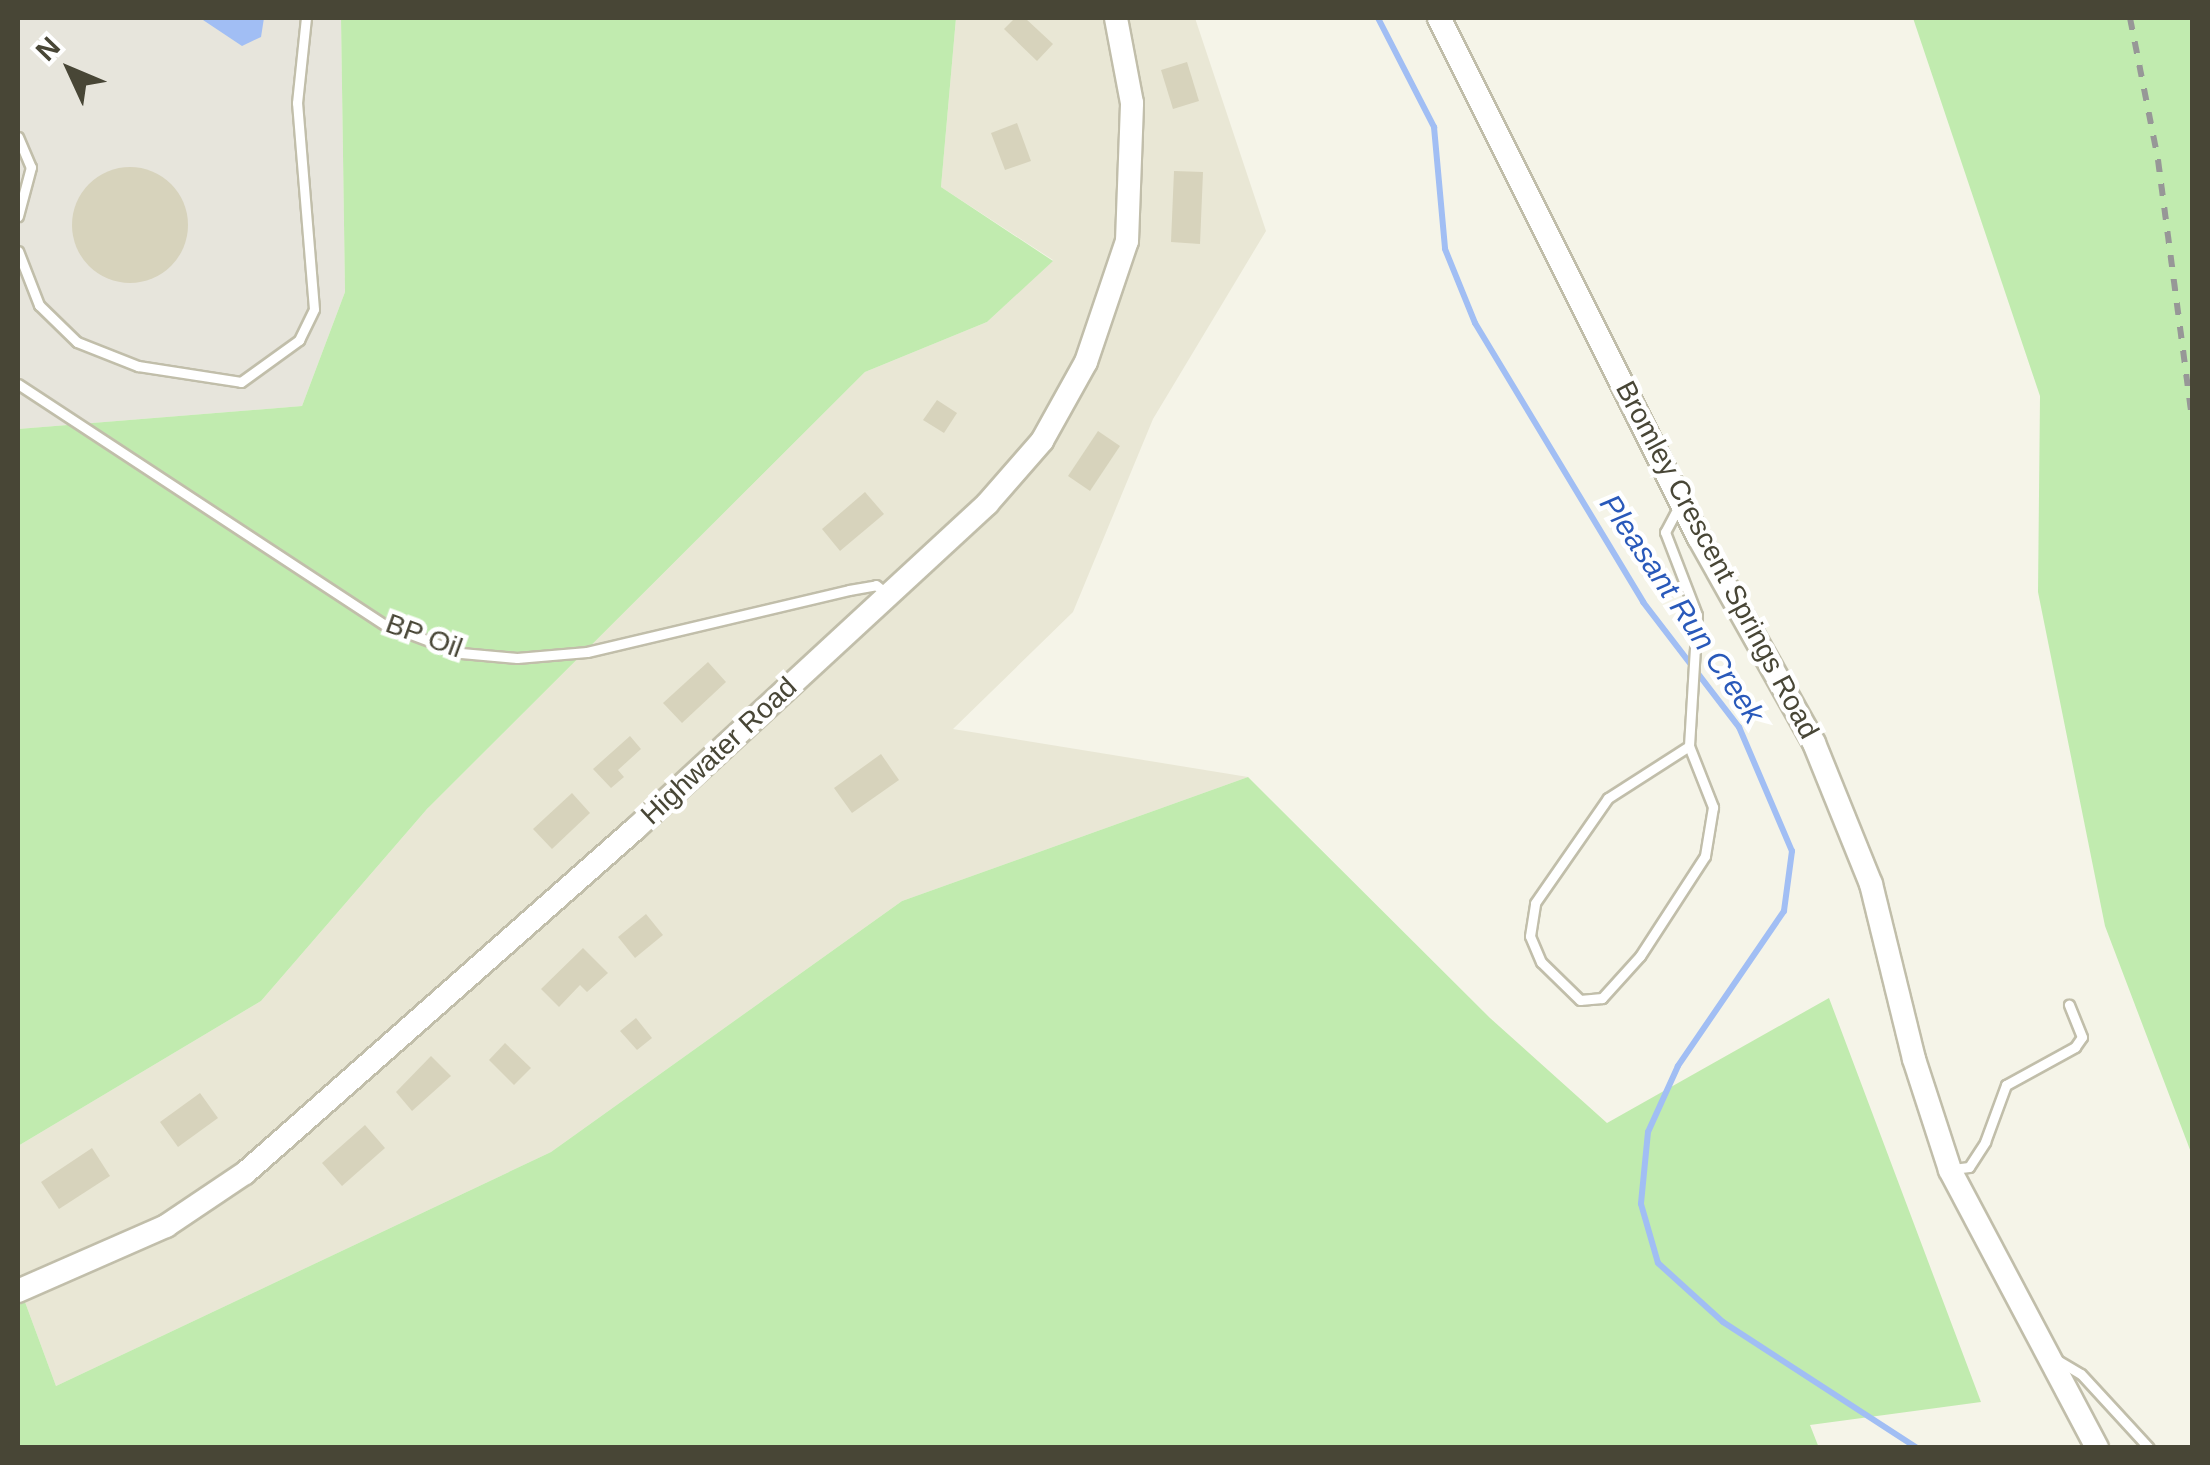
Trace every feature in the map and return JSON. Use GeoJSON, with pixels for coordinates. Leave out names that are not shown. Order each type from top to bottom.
{"type":"FeatureCollection","features":[{"type":"Feature","properties":{"kind":"street","name":"Highwater Road"},"geometry":{"type":"LineString","coordinates":[[18,1291],[166,1226],[244,1173],[413,1029],[888,595],[987,504],[1042,441],[1106,311],[1127,240],[1134,180],[1132,102],[1116,18]]}},
{"type":"Feature","properties":{"kind":"street","name":"Bromley Crescent Springs Road"},"geometry":{"type":"LineString","coordinates":[[1439,18],[1682,501],[1814,744],[1860,847],[1950,1170],[2097,1448]]}},
{"type":"Feature","properties":{"kind":"lane"},"geometry":{"type":"LineString","coordinates":[[18,251],[40,305],[77,342],[138,366],[241,382],[299,340],[314,310],[296,103],[306,18]]}},
{"type":"Feature","properties":{"kind":"lane"},"geometry":{"type":"LineString","coordinates":[[18,137],[31,166],[18,216]]}},
{"type":"Feature","properties":{"kind":"lane","name":"BP Oil"},"geometry":{"type":"LineString","coordinates":[[18,384],[384,624],[461,652],[517,658],[587,652],[849,590],[876,585],[888,595]]}},
{"type":"Feature","properties":{"kind":"lane"},"geometry":{"type":"LineString","coordinates":[[1682,501],[1665,532],[1694,600],[1689,746],[1713,806],[1705,856],[1640,956],[1602,998],[1580,1000],[1541,962],[1530,936],[1535,903],[1608,798],[1630,778],[1689,746]]}},
{"type":"Feature","properties":{"kind":"lane"},"geometry":{"type":"LineString","coordinates":[[1950,1170],[1969,1167],[2006,1085],[2075,1047],[2082,1037],[2069,1005]]}},
{"type":"Feature","properties":{"kind":"lane"},"geometry":{"type":"LineString","coordinates":[[2047,1357],[2081,1374],[2149,1448]]}},
{"type":"Feature","properties":{"kind":"shaded area"},"geometry":{"type":"Polygon","coordinates":[[[18,18],[341,18],[345,292],[302,406],[18,429],[18,18]]]}},
{"type":"Feature","properties":{"kind":"shaded area"},"geometry":{"type":"Polygon","coordinates":[[[956,18],[1195,18],[1266,231],[1153,419],[1073,612],[953,729],[1248,777],[902,901],[551,1152],[56,1386],[18,1283],[18,1146],[261,1001],[427,809],[865,372],[987,322],[1053,260],[941,187],[956,18]]]}},
{"type":"Feature","properties":{"kind":"green space"},"geometry":{"type":"Polygon","coordinates":[[[341,18],[956,18],[941,187],[1053,261],[987,322],[865,372],[427,809],[261,1001],[18,1146],[18,429],[302,406],[345,292],[341,18]]]}},
{"type":"Feature","properties":{"kind":"green space"},"geometry":{"type":"Polygon","coordinates":[[[1913,18],[2192,18],[2192,1155],[2105,926],[2038,592],[2040,396],[1913,18]]]}},
{"type":"Feature","properties":{"kind":"green space"},"geometry":{"type":"Polygon","coordinates":[[[1248,777],[1490,1018],[1607,1123],[1829,998],[1981,1402],[1810,1425],[1819,1448],[18,1447],[18,1283],[56,1386],[551,1152],[902,901],[1248,777]]]}},
{"type":"Feature","properties":{"kind":"water"},"geometry":{"type":"Polygon","coordinates":[[[200,18],[264,18],[261,37],[242,46],[200,18]]]}},
{"type":"Feature","properties":{"kind":"building"},"geometry":{"type":"Polygon","coordinates":[[[1015,18],[1025,18],[1053,44],[1037,61],[1004,29],[1015,18]]]}},
{"type":"Feature","properties":{"kind":"building"},"geometry":{"type":"Polygon","coordinates":[[[1187,62],[1199,101],[1173,109],[1161,70],[1187,62]]]}},
{"type":"Feature","properties":{"kind":"building"},"geometry":{"type":"Polygon","coordinates":[[[1017,123],[1031,161],[1005,170],[991,133],[1017,123]]]}},
{"type":"Feature","properties":{"kind":"building"},"geometry":{"type":"Polygon","coordinates":[[[130,167],[152,172],[171,184],[183,203],[188,225],[183,247],[171,266],[152,278],[130,283],[108,278],[89,266],[77,247],[72,225],[77,203],[89,184],[108,172],[130,167]]]}},
{"type":"Feature","properties":{"kind":"building"},"geometry":{"type":"Polygon","coordinates":[[[1174,171],[1203,172],[1200,244],[1171,242],[1174,171]]]}},
{"type":"Feature","properties":{"kind":"building"},"geometry":{"type":"Polygon","coordinates":[[[937,400],[957,413],[944,433],[923,420],[937,400]]]}},
{"type":"Feature","properties":{"kind":"building"},"geometry":{"type":"Polygon","coordinates":[[[1098,431],[1120,446],[1090,491],[1068,476],[1098,431]]]}},
{"type":"Feature","properties":{"kind":"building"},"geometry":{"type":"Polygon","coordinates":[[[865,492],[884,514],[840,551],[822,529],[865,492]]]}},
{"type":"Feature","properties":{"kind":"building"},"geometry":{"type":"Polygon","coordinates":[[[708,662],[726,682],[682,723],[663,703],[708,662]]]}},
{"type":"Feature","properties":{"kind":"building"},"geometry":{"type":"Polygon","coordinates":[[[630,736],[641,749],[618,770],[624,777],[611,788],[593,769],[630,736]]]}},
{"type":"Feature","properties":{"kind":"building"},"geometry":{"type":"Polygon","coordinates":[[[881,754],[899,780],[852,813],[834,788],[881,754]]]}},
{"type":"Feature","properties":{"kind":"building"},"geometry":{"type":"Polygon","coordinates":[[[572,793],[590,813],[552,849],[533,829],[572,793]]]}},
{"type":"Feature","properties":{"kind":"building"},"geometry":{"type":"Polygon","coordinates":[[[646,914],[663,935],[635,958],[618,937],[646,914]]]}},
{"type":"Feature","properties":{"kind":"building"},"geometry":{"type":"Polygon","coordinates":[[[583,948],[608,973],[587,992],[580,985],[559,1007],[541,989],[583,948]]]}},
{"type":"Feature","properties":{"kind":"building"},"geometry":{"type":"Polygon","coordinates":[[[636,1018],[652,1038],[637,1050],[620,1031],[636,1018]]]}},
{"type":"Feature","properties":{"kind":"building"},"geometry":{"type":"Polygon","coordinates":[[[505,1043],[531,1068],[514,1085],[489,1060],[505,1043]]]}},
{"type":"Feature","properties":{"kind":"building"},"geometry":{"type":"Polygon","coordinates":[[[431,1056],[451,1076],[412,1111],[396,1092],[431,1056]]]}},
{"type":"Feature","properties":{"kind":"building"},"geometry":{"type":"Polygon","coordinates":[[[200,1093],[218,1118],[178,1147],[160,1122],[200,1093]]]}},
{"type":"Feature","properties":{"kind":"building"},"geometry":{"type":"Polygon","coordinates":[[[365,1125],[385,1148],[342,1186],[322,1163],[365,1125]]]}},
{"type":"Feature","properties":{"kind":"building"},"geometry":{"type":"Polygon","coordinates":[[[92,1148],[110,1176],[59,1209],[41,1182],[92,1148]]]}},
{"type":"Feature","properties":{"kind":"waterway","name":"Pleasant Run Creek"},"geometry":{"type":"LineString","coordinates":[[1378,18],[1434,127],[1445,249],[1475,323],[1643,602],[1739,727],[1792,851],[1784,911],[1678,1066],[1648,1132],[1641,1204],[1658,1263],[1723,1322],[1917,1448]]}},
{"type":"Feature","properties":{"kind":"railway"},"geometry":{"type":"LineString","coordinates":[[2130,18],[2158,160],[2192,417]]}}]}
